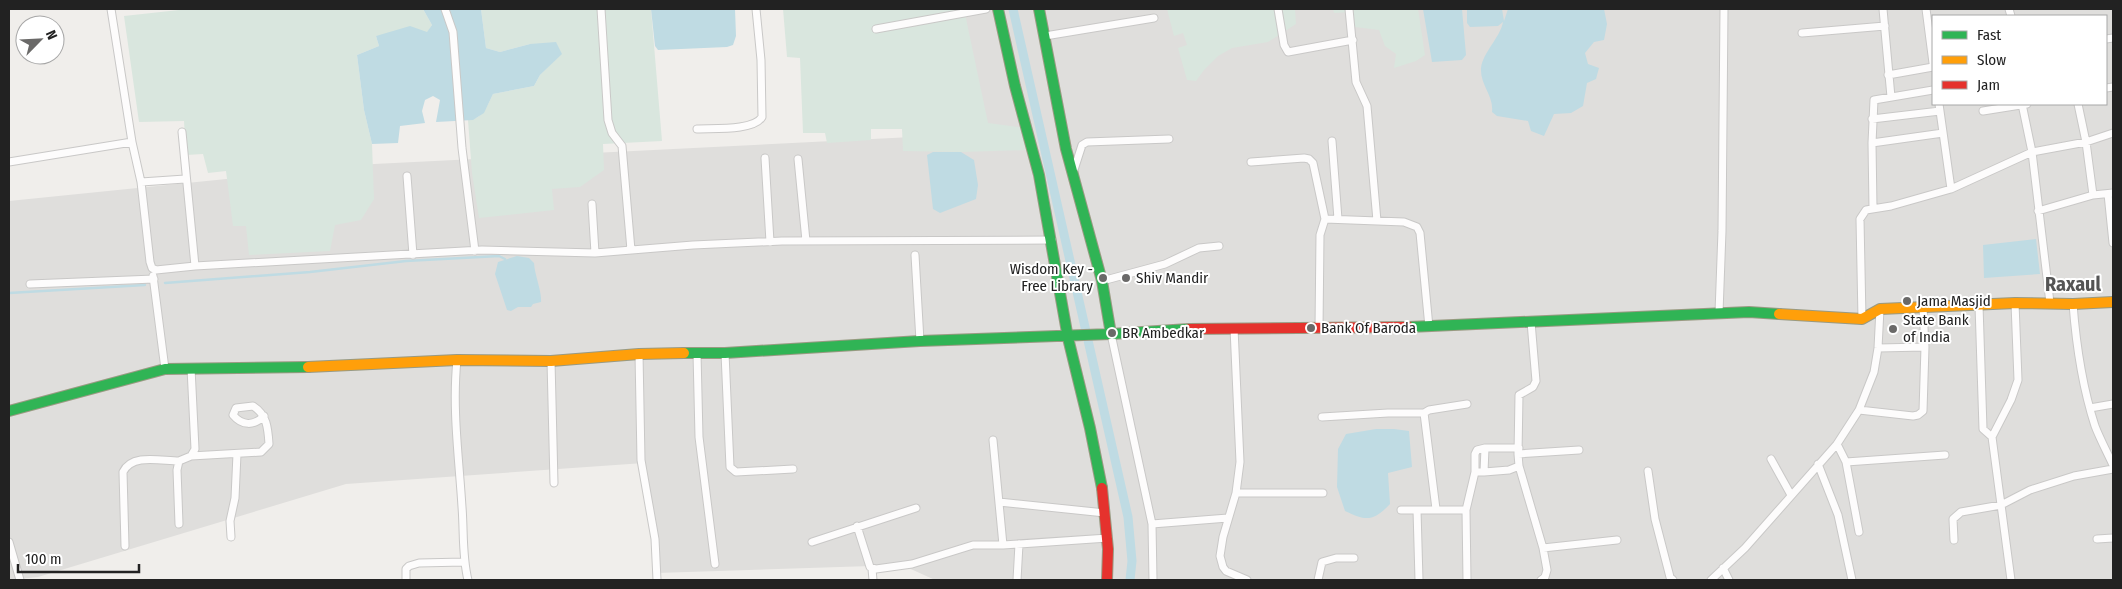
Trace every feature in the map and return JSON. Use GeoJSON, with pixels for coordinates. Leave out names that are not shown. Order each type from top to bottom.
{"type":"FeatureCollection","features":[{"type":"Feature","properties":{"kind":"main road"},"geometry":{"type":"LineString","coordinates":[[998,9],[1022,113],[1034,150],[1073,336],[1106,513],[1108,538],[1107,580]]}},
{"type":"Feature","properties":{"kind":"main road"},"geometry":{"type":"LineString","coordinates":[[1039,9],[1058,111],[1102,281],[1111,334]]}},
{"type":"Feature","properties":{"kind":"main road"},"geometry":{"type":"LineString","coordinates":[[9,412],[164,369],[288,368],[457,360],[551,361],[639,354],[725,353],[920,341],[1098,335],[1173,329],[1429,327],[1749,312],[1862,319],[1880,309],[2015,303],[2073,304],[2113,302]]}},
{"type":"Feature","properties":{"kind":"street"},"geometry":{"type":"LineString","coordinates":[[112,9],[132,142],[141,182],[164,369]]}},
{"type":"Feature","properties":{"kind":"street"},"geometry":{"type":"LineString","coordinates":[[446,9],[453,32],[462,148],[475,251]]}},
{"type":"Feature","properties":{"kind":"street"},"geometry":{"type":"LineString","coordinates":[[601,9],[608,120],[612,133],[622,146],[631,250]]}},
{"type":"Feature","properties":{"kind":"street"},"geometry":{"type":"LineString","coordinates":[[697,129],[749,126],[760,122],[762,117],[761,60],[756,9]]}},
{"type":"Feature","properties":{"kind":"street"},"geometry":{"type":"LineString","coordinates":[[876,29],[986,9]]}},
{"type":"Feature","properties":{"kind":"street"},"geometry":{"type":"LineString","coordinates":[[1278,9],[1284,45],[1288,52],[1352,40]]}},
{"type":"Feature","properties":{"kind":"street"},"geometry":{"type":"LineString","coordinates":[[1349,9],[1356,82],[1367,106],[1377,221]]}},
{"type":"Feature","properties":{"kind":"street"},"geometry":{"type":"LineString","coordinates":[[1719,313],[1722,231],[1721,166],[1724,9]]}},
{"type":"Feature","properties":{"kind":"street"},"geometry":{"type":"LineString","coordinates":[[1883,9],[1891,97]]}},
{"type":"Feature","properties":{"kind":"street"},"geometry":{"type":"LineString","coordinates":[[1926,9],[1932,57]]}},
{"type":"Feature","properties":{"kind":"street"},"geometry":{"type":"LineString","coordinates":[[1045,36],[1154,18]]}},
{"type":"Feature","properties":{"kind":"street"},"geometry":{"type":"LineString","coordinates":[[1802,32],[1885,26]]}},
{"type":"Feature","properties":{"kind":"street"},"geometry":{"type":"LineString","coordinates":[[1888,75],[1932,65]]}},
{"type":"Feature","properties":{"kind":"street"},"geometry":{"type":"LineString","coordinates":[[1873,208],[1872,119],[1874,100],[1932,90]]}},
{"type":"Feature","properties":{"kind":"street"},"geometry":{"type":"LineString","coordinates":[[1984,111],[2018,105]]}},
{"type":"Feature","properties":{"kind":"street"},"geometry":{"type":"LineString","coordinates":[[2024,105],[2032,152],[2050,303]]}},
{"type":"Feature","properties":{"kind":"street"},"geometry":{"type":"LineString","coordinates":[[2078,105],[2086,142],[2093,195]]}},
{"type":"Feature","properties":{"kind":"street"},"geometry":{"type":"LineString","coordinates":[[1872,119],[1940,108],[1952,188]]}},
{"type":"Feature","properties":{"kind":"street"},"geometry":{"type":"LineString","coordinates":[[182,132],[195,266]]}},
{"type":"Feature","properties":{"kind":"street"},"geometry":{"type":"LineString","coordinates":[[1872,143],[1943,133]]}},
{"type":"Feature","properties":{"kind":"street"},"geometry":{"type":"LineString","coordinates":[[1862,319],[1860,219],[1866,210],[1891,206],[1952,188],[2032,152],[2086,142],[2113,133]]}},
{"type":"Feature","properties":{"kind":"street"},"geometry":{"type":"LineString","coordinates":[[1073,173],[1082,145],[1088,142],[1169,139]]}},
{"type":"Feature","properties":{"kind":"street"},"geometry":{"type":"LineString","coordinates":[[1332,140],[1338,219]]}},
{"type":"Feature","properties":{"kind":"street"},"geometry":{"type":"LineString","coordinates":[[9,162],[132,142]]}},
{"type":"Feature","properties":{"kind":"street"},"geometry":{"type":"LineString","coordinates":[[765,158],[770,242]]}},
{"type":"Feature","properties":{"kind":"street"},"geometry":{"type":"LineString","coordinates":[[798,158],[806,241]]}},
{"type":"Feature","properties":{"kind":"street"},"geometry":{"type":"LineString","coordinates":[[1251,162],[1309,159],[1312,163],[1325,219],[1320,235],[1319,329]]}},
{"type":"Feature","properties":{"kind":"street"},"geometry":{"type":"LineString","coordinates":[[407,176],[413,255]]}},
{"type":"Feature","properties":{"kind":"street"},"geometry":{"type":"LineString","coordinates":[[141,182],[186,179]]}},
{"type":"Feature","properties":{"kind":"street"},"geometry":{"type":"LineString","coordinates":[[2038,210],[2093,195],[2111,193],[2113,243]]}},
{"type":"Feature","properties":{"kind":"street"},"geometry":{"type":"LineString","coordinates":[[592,204],[595,253]]}},
{"type":"Feature","properties":{"kind":"street"},"geometry":{"type":"LineString","coordinates":[[1325,219],[1404,222],[1417,227],[1420,233],[1429,327]]}},
{"type":"Feature","properties":{"kind":"street"},"geometry":{"type":"LineString","coordinates":[[152,268],[160,270],[195,266],[475,251],[595,253],[770,242],[1052,240]]}},
{"type":"Feature","properties":{"kind":"street"},"geometry":{"type":"LineString","coordinates":[[1102,281],[1165,264],[1199,248],[1219,246]]}},
{"type":"Feature","properties":{"kind":"street"},"geometry":{"type":"LineString","coordinates":[[915,254],[920,341]]}},
{"type":"Feature","properties":{"kind":"street"},"geometry":{"type":"LineString","coordinates":[[30,284],[154,279]]}},
{"type":"Feature","properties":{"kind":"street"},"geometry":{"type":"LineString","coordinates":[[2010,580],[1992,437],[2011,400],[2018,380],[2015,303]]}},
{"type":"Feature","properties":{"kind":"street"},"geometry":{"type":"LineString","coordinates":[[2073,304],[2074,326],[2090,408],[2096,428],[2113,465]]}},
{"type":"Feature","properties":{"kind":"street"},"geometry":{"type":"LineString","coordinates":[[1980,305],[1984,429],[1992,437]]}},
{"type":"Feature","properties":{"kind":"street"},"geometry":{"type":"LineString","coordinates":[[1859,410],[1913,416],[1923,411],[1923,308]]}},
{"type":"Feature","properties":{"kind":"street"},"geometry":{"type":"LineString","coordinates":[[1711,580],[1745,548],[1790,494],[1837,444],[1859,410],[1870,385],[1878,348],[1880,309]]}},
{"type":"Feature","properties":{"kind":"street"},"geometry":{"type":"LineString","coordinates":[[1531,322],[1536,381],[1534,387],[1518,395],[1519,466],[1543,548],[1547,570],[1542,580]]}},
{"type":"Feature","properties":{"kind":"street"},"geometry":{"type":"LineString","coordinates":[[1234,328],[1240,462],[1236,493],[1228,518],[1220,556],[1226,571],[1247,580]]}},
{"type":"Feature","properties":{"kind":"street"},"geometry":{"type":"LineString","coordinates":[[1111,334],[1152,524],[1152,580]]}},
{"type":"Feature","properties":{"kind":"street"},"geometry":{"type":"LineString","coordinates":[[1878,348],[1924,347]]}},
{"type":"Feature","properties":{"kind":"street"},"geometry":{"type":"LineString","coordinates":[[725,353],[730,467],[736,472],[793,469]]}},
{"type":"Feature","properties":{"kind":"street"},"geometry":{"type":"LineString","coordinates":[[639,354],[641,460],[655,539],[658,580]]}},
{"type":"Feature","properties":{"kind":"street"},"geometry":{"type":"LineString","coordinates":[[697,354],[699,437],[715,564]]}},
{"type":"Feature","properties":{"kind":"street"},"geometry":{"type":"LineString","coordinates":[[457,360],[455,398],[464,562],[468,580]]}},
{"type":"Feature","properties":{"kind":"street"},"geometry":{"type":"LineString","coordinates":[[551,361],[554,483]]}},
{"type":"Feature","properties":{"kind":"street"},"geometry":{"type":"LineString","coordinates":[[191,368],[195,449],[192,456]]}},
{"type":"Feature","properties":{"kind":"street"},"geometry":{"type":"LineString","coordinates":[[1322,417],[1424,413],[1429,410],[1467,404]]}},
{"type":"Feature","properties":{"kind":"street"},"geometry":{"type":"LineString","coordinates":[[2090,408],[2113,404]]}},
{"type":"Feature","properties":{"kind":"street"},"geometry":{"type":"LineString","coordinates":[[1424,413],[1436,509]]}},
{"type":"Feature","properties":{"kind":"street"},"geometry":{"type":"LineString","coordinates":[[125,546],[123,472],[131,461],[179,461],[192,456],[261,452],[269,444],[268,424],[264,416]]}},
{"type":"Feature","properties":{"kind":"street"},"geometry":{"type":"LineString","coordinates":[[993,440],[1003,545]]}},
{"type":"Feature","properties":{"kind":"street"},"geometry":{"type":"LineString","coordinates":[[1837,444],[1846,462],[1859,532]]}},
{"type":"Feature","properties":{"kind":"street"},"geometry":{"type":"LineString","coordinates":[[1484,472],[1485,448]]}},
{"type":"Feature","properties":{"kind":"street"},"geometry":{"type":"LineString","coordinates":[[1467,580],[1466,510],[1475,472],[1475,454],[1477,450],[1485,448],[1519,451],[1579,450]]}},
{"type":"Feature","properties":{"kind":"street"},"geometry":{"type":"LineString","coordinates":[[231,537],[230,521],[235,498],[237,454]]}},
{"type":"Feature","properties":{"kind":"street"},"geometry":{"type":"LineString","coordinates":[[1846,462],[1945,456]]}},
{"type":"Feature","properties":{"kind":"street"},"geometry":{"type":"LineString","coordinates":[[1771,459],[1790,494]]}},
{"type":"Feature","properties":{"kind":"street"},"geometry":{"type":"LineString","coordinates":[[179,461],[177,470],[179,524]]}},
{"type":"Feature","properties":{"kind":"street"},"geometry":{"type":"LineString","coordinates":[[1818,464],[1838,515],[1852,580]]}},
{"type":"Feature","properties":{"kind":"street"},"geometry":{"type":"LineString","coordinates":[[1475,472],[1509,470],[1519,466]]}},
{"type":"Feature","properties":{"kind":"street"},"geometry":{"type":"LineString","coordinates":[[1954,540],[1953,519],[1961,512],[2001,505],[2030,490],[2074,476],[2113,469]]}},
{"type":"Feature","properties":{"kind":"street"},"geometry":{"type":"LineString","coordinates":[[1648,471],[1655,519],[1670,577],[1673,580]]}},
{"type":"Feature","properties":{"kind":"street"},"geometry":{"type":"LineString","coordinates":[[1236,493],[1323,493]]}},
{"type":"Feature","properties":{"kind":"street"},"geometry":{"type":"LineString","coordinates":[[999,502],[1106,513]]}},
{"type":"Feature","properties":{"kind":"street"},"geometry":{"type":"LineString","coordinates":[[812,542],[916,508]]}},
{"type":"Feature","properties":{"kind":"street"},"geometry":{"type":"LineString","coordinates":[[1401,510],[1466,510]]}},
{"type":"Feature","properties":{"kind":"street"},"geometry":{"type":"LineString","coordinates":[[1417,510],[1419,580]]}},
{"type":"Feature","properties":{"kind":"street"},"geometry":{"type":"LineString","coordinates":[[1152,524],[1228,518]]}},
{"type":"Feature","properties":{"kind":"street"},"geometry":{"type":"LineString","coordinates":[[857,526],[872,569],[873,580]]}},
{"type":"Feature","properties":{"kind":"street"},"geometry":{"type":"LineString","coordinates":[[872,569],[912,564],[973,545],[1003,545],[1108,538]]}},
{"type":"Feature","properties":{"kind":"street"},"geometry":{"type":"LineString","coordinates":[[2097,539],[2113,538]]}},
{"type":"Feature","properties":{"kind":"street"},"geometry":{"type":"LineString","coordinates":[[1543,548],[1617,540]]}},
{"type":"Feature","properties":{"kind":"street"},"geometry":{"type":"LineString","coordinates":[[9,542],[20,580]]}},
{"type":"Feature","properties":{"kind":"street"},"geometry":{"type":"LineString","coordinates":[[1017,580],[1020,544]]}},
{"type":"Feature","properties":{"kind":"street"},"geometry":{"type":"LineString","coordinates":[[1318,580],[1322,562],[1336,558],[1354,558]]}},
{"type":"Feature","properties":{"kind":"street"},"geometry":{"type":"LineString","coordinates":[[406,580],[406,569],[414,564],[464,562]]}},
{"type":"Feature","properties":{"kind":"street"},"geometry":{"type":"LineString","coordinates":[[1723,568],[1729,580]]}},
{"type":"Feature","properties":{"kind":"shaded area"},"geometry":{"type":"Polygon","coordinates":[[[188,9],[423,9],[432,25],[427,33],[376,36],[379,46],[357,55],[364,110],[372,144],[374,199],[361,220],[335,225],[330,251],[249,255],[246,226],[233,226],[226,171],[208,173],[203,154],[186,155],[184,121],[139,122],[124,16],[188,9]]]}},
{"type":"Feature","properties":{"kind":"shaded area"},"geometry":{"type":"Polygon","coordinates":[[[481,9],[651,9],[662,141],[603,144],[604,170],[580,187],[552,189],[554,210],[479,218],[472,173],[468,120],[481,114],[493,94],[534,86],[540,75],[561,54],[530,44],[500,52],[486,48],[481,9]]]}},
{"type":"Feature","properties":{"kind":"shaded area"},"geometry":{"type":"Polygon","coordinates":[[[783,9],[964,9],[988,123],[1025,128],[1029,150],[903,151],[902,129],[871,129],[871,140],[827,143],[825,133],[803,133],[800,58],[787,57],[783,9]]]}},
{"type":"Feature","properties":{"kind":"shaded area"},"geometry":{"type":"Polygon","coordinates":[[[917,9],[2113,9],[2113,580],[935,580],[902,565],[657,573],[644,463],[346,484],[38,577],[9,580],[9,201],[374,164],[932,136],[917,9]]]}},
{"type":"Feature","properties":{"kind":"shaded area"},"geometry":{"type":"Polygon","coordinates":[[[1167,9],[1295,9],[1296,24],[1268,42],[1232,48],[1218,56],[1196,81],[1187,80],[1178,48],[1187,45],[1183,33],[1174,36],[1167,9]]]}},
{"type":"Feature","properties":{"kind":"shaded area"},"geometry":{"type":"Polygon","coordinates":[[[1333,9],[1418,9],[1425,55],[1416,61],[1394,68],[1396,54],[1385,46],[1379,30],[1355,27],[1352,12],[1334,13],[1333,9]]]}},
{"type":"Feature","properties":{"kind":"water"},"geometry":{"type":"Polygon","coordinates":[[[423,9],[481,9],[486,48],[500,52],[530,44],[556,42],[562,54],[540,75],[534,86],[493,94],[484,113],[473,120],[436,122],[440,100],[433,96],[425,100],[422,111],[425,123],[400,126],[398,143],[372,144],[364,110],[357,55],[379,46],[376,36],[410,26],[427,32],[432,25],[423,9]]]}},
{"type":"Feature","properties":{"kind":"water"},"geometry":{"type":"Polygon","coordinates":[[[651,9],[735,9],[736,36],[733,45],[727,47],[658,50],[655,46],[651,9]]]}},
{"type":"Feature","properties":{"kind":"water"},"geometry":{"type":"Polygon","coordinates":[[[1423,9],[1462,9],[1466,55],[1462,60],[1432,62],[1423,9]]]}},
{"type":"Feature","properties":{"kind":"water"},"geometry":{"type":"Polygon","coordinates":[[[1467,9],[1502,9],[1504,21],[1508,9],[1604,9],[1607,24],[1604,40],[1594,42],[1585,53],[1588,64],[1599,68],[1596,79],[1587,83],[1583,106],[1571,113],[1554,114],[1544,136],[1531,131],[1528,121],[1497,116],[1492,112],[1491,101],[1481,74],[1481,68],[1482,62],[1499,34],[1503,22],[1498,26],[1470,27],[1467,23],[1467,9]]]}},
{"type":"Feature","properties":{"kind":"water"},"geometry":{"type":"Polygon","coordinates":[[[933,152],[961,152],[974,160],[978,185],[976,199],[940,213],[933,209],[927,155],[933,152]]]}},
{"type":"Feature","properties":{"kind":"water"},"geometry":{"type":"Polygon","coordinates":[[[2036,239],[2040,274],[1984,278],[1983,245],[2036,239]]]}},
{"type":"Feature","properties":{"kind":"water"},"geometry":{"type":"Polygon","coordinates":[[[517,256],[529,258],[534,263],[541,302],[533,304],[531,307],[518,307],[511,311],[507,310],[495,274],[498,262],[517,256]]]}},
{"type":"Feature","properties":{"kind":"water"},"geometry":{"type":"Polygon","coordinates":[[[1376,429],[1409,431],[1412,467],[1388,473],[1390,504],[1384,510],[1374,517],[1358,517],[1345,511],[1337,487],[1338,449],[1346,434],[1376,429]]]}},
{"type":"Feature","properties":{"kind":"waterway"},"geometry":{"type":"LineString","coordinates":[[1013,9],[1128,517],[1132,561],[1130,580]]}},
{"type":"Feature","properties":{"kind":"waterway"},"geometry":{"type":"LineString","coordinates":[[165,283],[310,272],[406,261],[499,256],[505,259]]}},
{"type":"Feature","properties":{"kind":"waterway"},"geometry":{"type":"LineString","coordinates":[[9,293],[145,285]]}},
{"type":"Feature","properties":{"kind":"traffic: fast"},"geometry":{"type":"LineString","coordinates":[[998,9],[1015,86],[1039,175],[1068,338],[1090,428],[1102,488]]}},
{"type":"Feature","properties":{"kind":"traffic: fast"},"geometry":{"type":"LineString","coordinates":[[1039,9],[1066,149],[1102,281],[1111,334]]}},
{"type":"Feature","properties":{"kind":"traffic: fast"},"geometry":{"type":"LineString","coordinates":[[1409,327],[1749,312],[1779,314]]}},
{"type":"Feature","properties":{"kind":"traffic: fast"},"geometry":{"type":"LineString","coordinates":[[684,353],[725,353],[920,341],[1111,334],[1189,329]]}},
{"type":"Feature","properties":{"kind":"traffic: fast"},"geometry":{"type":"LineString","coordinates":[[9,411],[165,369],[308,367]]}},
{"type":"Feature","properties":{"kind":"traffic: slow"},"geometry":{"type":"LineString","coordinates":[[1779,314],[1862,319],[1880,309],[2015,303],[2073,304],[2113,302]]}},
{"type":"Feature","properties":{"kind":"traffic: slow"},"geometry":{"type":"LineString","coordinates":[[308,367],[457,360],[551,361],[639,354],[684,353]]}},
{"type":"Feature","properties":{"kind":"traffic: jam"},"geometry":{"type":"LineString","coordinates":[[1189,329],[1409,327]]}},
{"type":"Feature","properties":{"kind":"traffic: jam"},"geometry":{"type":"LineString","coordinates":[[1102,488],[1108,549],[1107,580]]}},
{"type":"Feature","properties":{"kind":"place","name":"Wisdom Key - Free Library"},"geometry":{"type":"Point","coordinates":[1103,278]}},
{"type":"Feature","properties":{"kind":"place","name":"Shiv Mandir"},"geometry":{"type":"Point","coordinates":[1126,278]}},
{"type":"Feature","properties":{"kind":"place","name":"Jama Masjid"},"geometry":{"type":"Point","coordinates":[1907,301]}},
{"type":"Feature","properties":{"kind":"place","name":"Bank Of Baroda"},"geometry":{"type":"Point","coordinates":[1311,328]}},
{"type":"Feature","properties":{"kind":"place","name":"State Bank of India"},"geometry":{"type":"Point","coordinates":[1893,329]}},
{"type":"Feature","properties":{"kind":"place","name":"BR Ambedkar"},"geometry":{"type":"Point","coordinates":[1112,333]}},
{"type":"Feature","properties":{"kind":"district","name":"Raxaul"},"geometry":{"type":"Point","coordinates":[2073,284]}}]}
